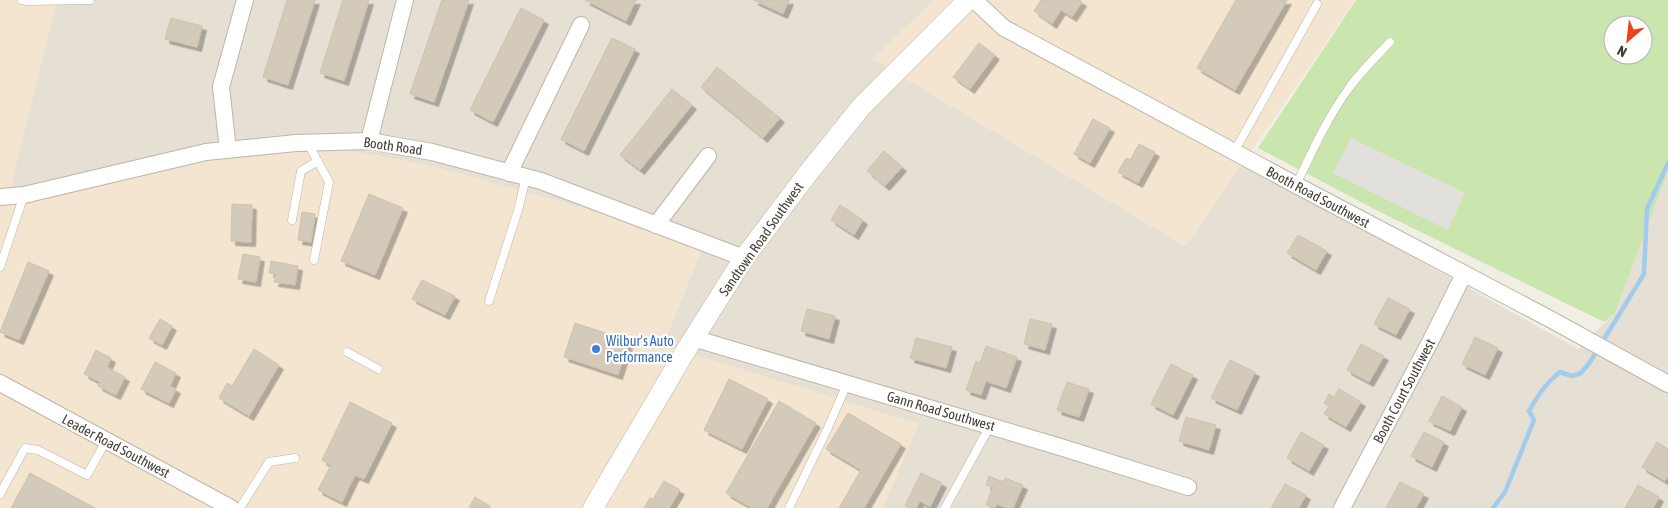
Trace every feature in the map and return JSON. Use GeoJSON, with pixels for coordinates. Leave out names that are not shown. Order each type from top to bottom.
{"type":"FeatureCollection","features":[{"type":"Feature","properties":{"kind":"street"},"geometry":{"type":"LineString","coordinates":[[228,150],[220,87],[245,0]]}},
{"type":"Feature","properties":{"kind":"street"},"geometry":{"type":"LineString","coordinates":[[369,141],[405,0]]}},
{"type":"Feature","properties":{"kind":"street","name":"Sandtown Road Southwest"},"geometry":{"type":"LineString","coordinates":[[594,508],[693,338],[744,258],[809,172],[861,108],[968,0]]}},
{"type":"Feature","properties":{"kind":"street","name":"Booth Road Southwest"},"geometry":{"type":"LineString","coordinates":[[974,0],[1004,28],[1584,337],[1668,384]]}},
{"type":"Feature","properties":{"kind":"street"},"geometry":{"type":"LineString","coordinates":[[509,173],[581,26]]}},
{"type":"Feature","properties":{"kind":"street","name":"Booth Road"},"geometry":{"type":"LineString","coordinates":[[0,197],[24,195],[206,152],[307,142],[369,141],[432,152],[541,181],[744,258]]}},
{"type":"Feature","properties":{"kind":"street"},"geometry":{"type":"LineString","coordinates":[[656,225],[708,156]]}},
{"type":"Feature","properties":{"kind":"street","name":"Booth Court Southwest"},"geometry":{"type":"LineString","coordinates":[[1342,508],[1464,274]]}},
{"type":"Feature","properties":{"kind":"street","name":"Gann Road Southwest"},"geometry":{"type":"LineString","coordinates":[[693,338],[1188,487]]}},
{"type":"Feature","properties":{"kind":"street","name":"Leader Road Southwest"},"geometry":{"type":"LineString","coordinates":[[0,383],[231,508]]}},
{"type":"Feature","properties":{"kind":"lane"},"geometry":{"type":"LineString","coordinates":[[22,0],[90,0]]}},
{"type":"Feature","properties":{"kind":"lane"},"geometry":{"type":"LineString","coordinates":[[1234,152],[1317,4]]}},
{"type":"Feature","properties":{"kind":"lane"},"geometry":{"type":"LineString","coordinates":[[1296,185],[1339,102],[1363,70],[1390,42]]}},
{"type":"Feature","properties":{"kind":"lane"},"geometry":{"type":"LineString","coordinates":[[307,142],[329,182],[314,260]]}},
{"type":"Feature","properties":{"kind":"lane"},"geometry":{"type":"LineString","coordinates":[[292,220],[301,171],[318,161]]}},
{"type":"Feature","properties":{"kind":"lane"},"geometry":{"type":"LineString","coordinates":[[489,301],[519,208],[526,177]]}},
{"type":"Feature","properties":{"kind":"lane"},"geometry":{"type":"LineString","coordinates":[[0,267],[24,195]]}},
{"type":"Feature","properties":{"kind":"lane"},"geometry":{"type":"LineString","coordinates":[[347,352],[378,369]]}},
{"type":"Feature","properties":{"kind":"lane"},"geometry":{"type":"LineString","coordinates":[[788,508],[826,432],[847,384]]}},
{"type":"Feature","properties":{"kind":"lane"},"geometry":{"type":"LineString","coordinates":[[945,508],[990,426]]}},
{"type":"Feature","properties":{"kind":"lane"},"geometry":{"type":"LineString","coordinates":[[0,494],[25,448],[38,450],[87,475],[106,440]]}},
{"type":"Feature","properties":{"kind":"lane"},"geometry":{"type":"LineString","coordinates":[[240,508],[269,462],[295,458]]}},
{"type":"Feature","properties":{"kind":"shaded area"},"geometry":{"type":"Polygon","coordinates":[[[0,0],[57,0],[9,193],[209,161],[300,141],[436,167],[705,242],[663,345],[919,424],[883,508],[0,508],[0,0]]]}},
{"type":"Feature","properties":{"kind":"shaded area"},"geometry":{"type":"Polygon","coordinates":[[[57,0],[934,0],[873,59],[1185,246],[1243,162],[1578,349],[1615,313],[1668,171],[1668,508],[883,508],[918,424],[663,345],[705,242],[436,167],[300,141],[209,161],[9,193],[57,0]]]}},
{"type":"Feature","properties":{"kind":"shaded area"},"geometry":{"type":"Polygon","coordinates":[[[934,0],[1355,0],[1186,246],[873,59],[934,0]]]}},
{"type":"Feature","properties":{"kind":"shaded area"},"geometry":{"type":"Polygon","coordinates":[[[1351,138],[1465,193],[1448,230],[1333,173],[1351,138]]]}},
{"type":"Feature","properties":{"kind":"green space"},"geometry":{"type":"Polygon","coordinates":[[[1356,0],[1668,0],[1668,171],[1615,313],[1604,322],[1380,212],[1258,148],[1356,0]]]}},
{"type":"Feature","properties":{"kind":"building"},"geometry":{"type":"Polygon","coordinates":[[[287,0],[315,0],[288,85],[263,77],[287,0]]]}},
{"type":"Feature","properties":{"kind":"building"},"geometry":{"type":"Polygon","coordinates":[[[343,0],[369,0],[344,81],[320,73],[343,0]]]}},
{"type":"Feature","properties":{"kind":"building"},"geometry":{"type":"Polygon","coordinates":[[[442,0],[469,0],[434,102],[410,94],[442,0]]]}},
{"type":"Feature","properties":{"kind":"building"},"geometry":{"type":"Polygon","coordinates":[[[585,0],[636,0],[626,21],[585,0]]]}},
{"type":"Feature","properties":{"kind":"building"},"geometry":{"type":"Polygon","coordinates":[[[753,0],[789,0],[783,14],[753,0]]]}},
{"type":"Feature","properties":{"kind":"building"},"geometry":{"type":"Polygon","coordinates":[[[1041,0],[1080,0],[1082,2],[1072,17],[1061,10],[1052,24],[1034,11],[1041,0]]]}},
{"type":"Feature","properties":{"kind":"building"},"geometry":{"type":"Polygon","coordinates":[[[1236,0],[1287,0],[1235,90],[1197,68],[1236,0]]]}},
{"type":"Feature","properties":{"kind":"building"},"geometry":{"type":"Polygon","coordinates":[[[521,8],[544,20],[493,122],[470,110],[521,8]]]}},
{"type":"Feature","properties":{"kind":"building"},"geometry":{"type":"Polygon","coordinates":[[[171,18],[202,26],[197,47],[165,39],[171,18]]]}},
{"type":"Feature","properties":{"kind":"building"},"geometry":{"type":"Polygon","coordinates":[[[612,38],[635,49],[584,151],[561,139],[612,38]]]}},
{"type":"Feature","properties":{"kind":"building"},"geometry":{"type":"Polygon","coordinates":[[[979,43],[995,55],[970,89],[953,77],[979,43]]]}},
{"type":"Feature","properties":{"kind":"building"},"geometry":{"type":"Polygon","coordinates":[[[717,67],[780,118],[763,138],[701,87],[717,67]]]}},
{"type":"Feature","properties":{"kind":"building"},"geometry":{"type":"Polygon","coordinates":[[[672,89],[692,105],[640,170],[620,155],[672,89]]]}},
{"type":"Feature","properties":{"kind":"building"},"geometry":{"type":"Polygon","coordinates":[[[1093,119],[1110,128],[1090,163],[1074,154],[1093,119]]]}},
{"type":"Feature","properties":{"kind":"building"},"geometry":{"type":"Polygon","coordinates":[[[1139,144],[1155,152],[1138,183],[1118,172],[1126,158],[1130,160],[1139,144]]]}},
{"type":"Feature","properties":{"kind":"building"},"geometry":{"type":"Polygon","coordinates":[[[884,151],[902,167],[885,186],[867,171],[884,151]]]}},
{"type":"Feature","properties":{"kind":"building"},"geometry":{"type":"Polygon","coordinates":[[[369,194],[403,208],[375,275],[341,261],[369,194]]]}},
{"type":"Feature","properties":{"kind":"building"},"geometry":{"type":"Polygon","coordinates":[[[232,204],[252,205],[251,242],[231,241],[232,204]]]}},
{"type":"Feature","properties":{"kind":"building"},"geometry":{"type":"Polygon","coordinates":[[[840,205],[863,220],[854,235],[831,220],[840,205]]]}},
{"type":"Feature","properties":{"kind":"building"},"geometry":{"type":"Polygon","coordinates":[[[302,212],[315,214],[311,242],[298,240],[302,212]]]}},
{"type":"Feature","properties":{"kind":"building"},"geometry":{"type":"Polygon","coordinates":[[[1298,235],[1327,251],[1316,270],[1287,253],[1298,235]]]}},
{"type":"Feature","properties":{"kind":"building"},"geometry":{"type":"Polygon","coordinates":[[[243,254],[260,257],[256,282],[238,279],[243,254]]]}},
{"type":"Feature","properties":{"kind":"building"},"geometry":{"type":"Polygon","coordinates":[[[271,261],[298,266],[295,285],[274,282],[276,274],[269,273],[271,261]]]}},
{"type":"Feature","properties":{"kind":"building"},"geometry":{"type":"Polygon","coordinates":[[[28,262],[49,271],[19,340],[0,332],[28,262]]]}},
{"type":"Feature","properties":{"kind":"building"},"geometry":{"type":"Polygon","coordinates":[[[422,280],[455,296],[445,315],[412,299],[422,280]]]}},
{"type":"Feature","properties":{"kind":"building"},"geometry":{"type":"Polygon","coordinates":[[[1388,298],[1410,309],[1396,335],[1374,324],[1388,298]]]}},
{"type":"Feature","properties":{"kind":"building"},"geometry":{"type":"Polygon","coordinates":[[[807,309],[835,316],[829,339],[801,331],[807,309]]]}},
{"type":"Feature","properties":{"kind":"building"},"geometry":{"type":"Polygon","coordinates":[[[160,319],[172,326],[162,345],[149,338],[160,319]]]}},
{"type":"Feature","properties":{"kind":"building"},"geometry":{"type":"Polygon","coordinates":[[[1030,319],[1052,324],[1045,350],[1024,344],[1030,319]]]}},
{"type":"Feature","properties":{"kind":"building","name":"Wilbur's Auto Performance"},"geometry":{"type":"Polygon","coordinates":[[[575,323],[629,341],[618,375],[564,357],[575,323]]]}},
{"type":"Feature","properties":{"kind":"building"},"geometry":{"type":"Polygon","coordinates":[[[1475,337],[1498,348],[1485,375],[1462,364],[1475,337]]]}},
{"type":"Feature","properties":{"kind":"building"},"geometry":{"type":"Polygon","coordinates":[[[916,338],[952,347],[946,368],[910,358],[916,338]]]}},
{"type":"Feature","properties":{"kind":"building"},"geometry":{"type":"Polygon","coordinates":[[[1361,344],[1384,356],[1369,382],[1347,370],[1361,344]]]}},
{"type":"Feature","properties":{"kind":"building"},"geometry":{"type":"Polygon","coordinates":[[[986,346],[1017,357],[1006,388],[986,381],[981,395],[966,390],[976,361],[980,363],[986,346]]]}},
{"type":"Feature","properties":{"kind":"building"},"geometry":{"type":"Polygon","coordinates":[[[254,349],[279,365],[249,416],[219,398],[227,383],[232,386],[254,349]]]}},
{"type":"Feature","properties":{"kind":"building"},"geometry":{"type":"Polygon","coordinates":[[[96,350],[111,358],[107,367],[125,377],[116,395],[98,386],[100,382],[84,374],[96,350]]]}},
{"type":"Feature","properties":{"kind":"building"},"geometry":{"type":"Polygon","coordinates":[[[1230,360],[1255,372],[1237,410],[1211,398],[1230,360]]]}},
{"type":"Feature","properties":{"kind":"building"},"geometry":{"type":"Polygon","coordinates":[[[155,362],[176,373],[170,386],[176,389],[169,403],[141,389],[155,362]]]}},
{"type":"Feature","properties":{"kind":"building"},"geometry":{"type":"Polygon","coordinates":[[[1171,364],[1193,375],[1173,415],[1151,404],[1171,364]]]}},
{"type":"Feature","properties":{"kind":"building"},"geometry":{"type":"Polygon","coordinates":[[[729,379],[768,399],[742,449],[704,430],[729,379]]]}},
{"type":"Feature","properties":{"kind":"building"},"geometry":{"type":"Polygon","coordinates":[[[1067,382],[1089,389],[1079,417],[1057,410],[1067,382]]]}},
{"type":"Feature","properties":{"kind":"building"},"geometry":{"type":"Polygon","coordinates":[[[1339,389],[1361,402],[1346,427],[1324,414],[1329,406],[1324,403],[1329,394],[1334,397],[1339,389]]]}},
{"type":"Feature","properties":{"kind":"building"},"geometry":{"type":"Polygon","coordinates":[[[1442,396],[1462,407],[1450,431],[1429,421],[1442,396]]]}},
{"type":"Feature","properties":{"kind":"building"},"geometry":{"type":"Polygon","coordinates":[[[779,401],[816,423],[767,508],[752,508],[726,493],[779,401]]]}},
{"type":"Feature","properties":{"kind":"building"},"geometry":{"type":"Polygon","coordinates":[[[350,402],[392,423],[364,479],[355,475],[342,502],[318,490],[331,465],[322,460],[350,402]]]}},
{"type":"Feature","properties":{"kind":"building"},"geometry":{"type":"Polygon","coordinates":[[[848,413],[901,444],[864,508],[839,508],[861,470],[826,449],[848,413]]]}},
{"type":"Feature","properties":{"kind":"building"},"geometry":{"type":"Polygon","coordinates":[[[1186,417],[1216,425],[1209,450],[1179,441],[1186,417]]]}},
{"type":"Feature","properties":{"kind":"building"},"geometry":{"type":"Polygon","coordinates":[[[1301,432],[1324,445],[1309,471],[1287,458],[1301,432]]]}},
{"type":"Feature","properties":{"kind":"building"},"geometry":{"type":"Polygon","coordinates":[[[1424,432],[1444,442],[1432,467],[1411,456],[1424,432]]]}},
{"type":"Feature","properties":{"kind":"building"},"geometry":{"type":"Polygon","coordinates":[[[1657,442],[1668,449],[1668,476],[1665,481],[1642,467],[1657,442]]]}},
{"type":"Feature","properties":{"kind":"building"},"geometry":{"type":"Polygon","coordinates":[[[30,473],[95,508],[11,508],[30,473]]]}},
{"type":"Feature","properties":{"kind":"building"},"geometry":{"type":"Polygon","coordinates":[[[921,473],[942,483],[930,507],[920,501],[916,508],[910,508],[905,506],[921,473]]]}},
{"type":"Feature","properties":{"kind":"building"},"geometry":{"type":"Polygon","coordinates":[[[989,476],[1003,482],[1005,478],[1023,485],[1013,508],[997,504],[995,508],[986,505],[993,487],[986,485],[989,476]]]}},
{"type":"Feature","properties":{"kind":"building"},"geometry":{"type":"Polygon","coordinates":[[[664,481],[680,490],[669,508],[644,508],[650,498],[653,499],[664,481]]]}},
{"type":"Feature","properties":{"kind":"building"},"geometry":{"type":"Polygon","coordinates":[[[1400,482],[1424,494],[1416,508],[1386,508],[1400,482]]]}},
{"type":"Feature","properties":{"kind":"building"},"geometry":{"type":"Polygon","coordinates":[[[1285,484],[1306,495],[1299,508],[1271,508],[1285,484]]]}},
{"type":"Feature","properties":{"kind":"building"},"geometry":{"type":"Polygon","coordinates":[[[1638,485],[1659,497],[1653,508],[1625,508],[1638,485]]]}},
{"type":"Feature","properties":{"kind":"building"},"geometry":{"type":"Polygon","coordinates":[[[475,497],[490,506],[489,508],[469,508],[475,497]]]}},
{"type":"Feature","properties":{"kind":"waterway"},"geometry":{"type":"LineString","coordinates":[[1493,508],[1505,492],[1534,420],[1529,411],[1536,400],[1546,385],[1560,372],[1572,376],[1581,373],[1590,362],[1644,274],[1647,209],[1668,163]]}},
{"type":"Feature","properties":{"kind":"place","name":"Wilbur's Auto Performance"},"geometry":{"type":"Point","coordinates":[596,349]}}]}
